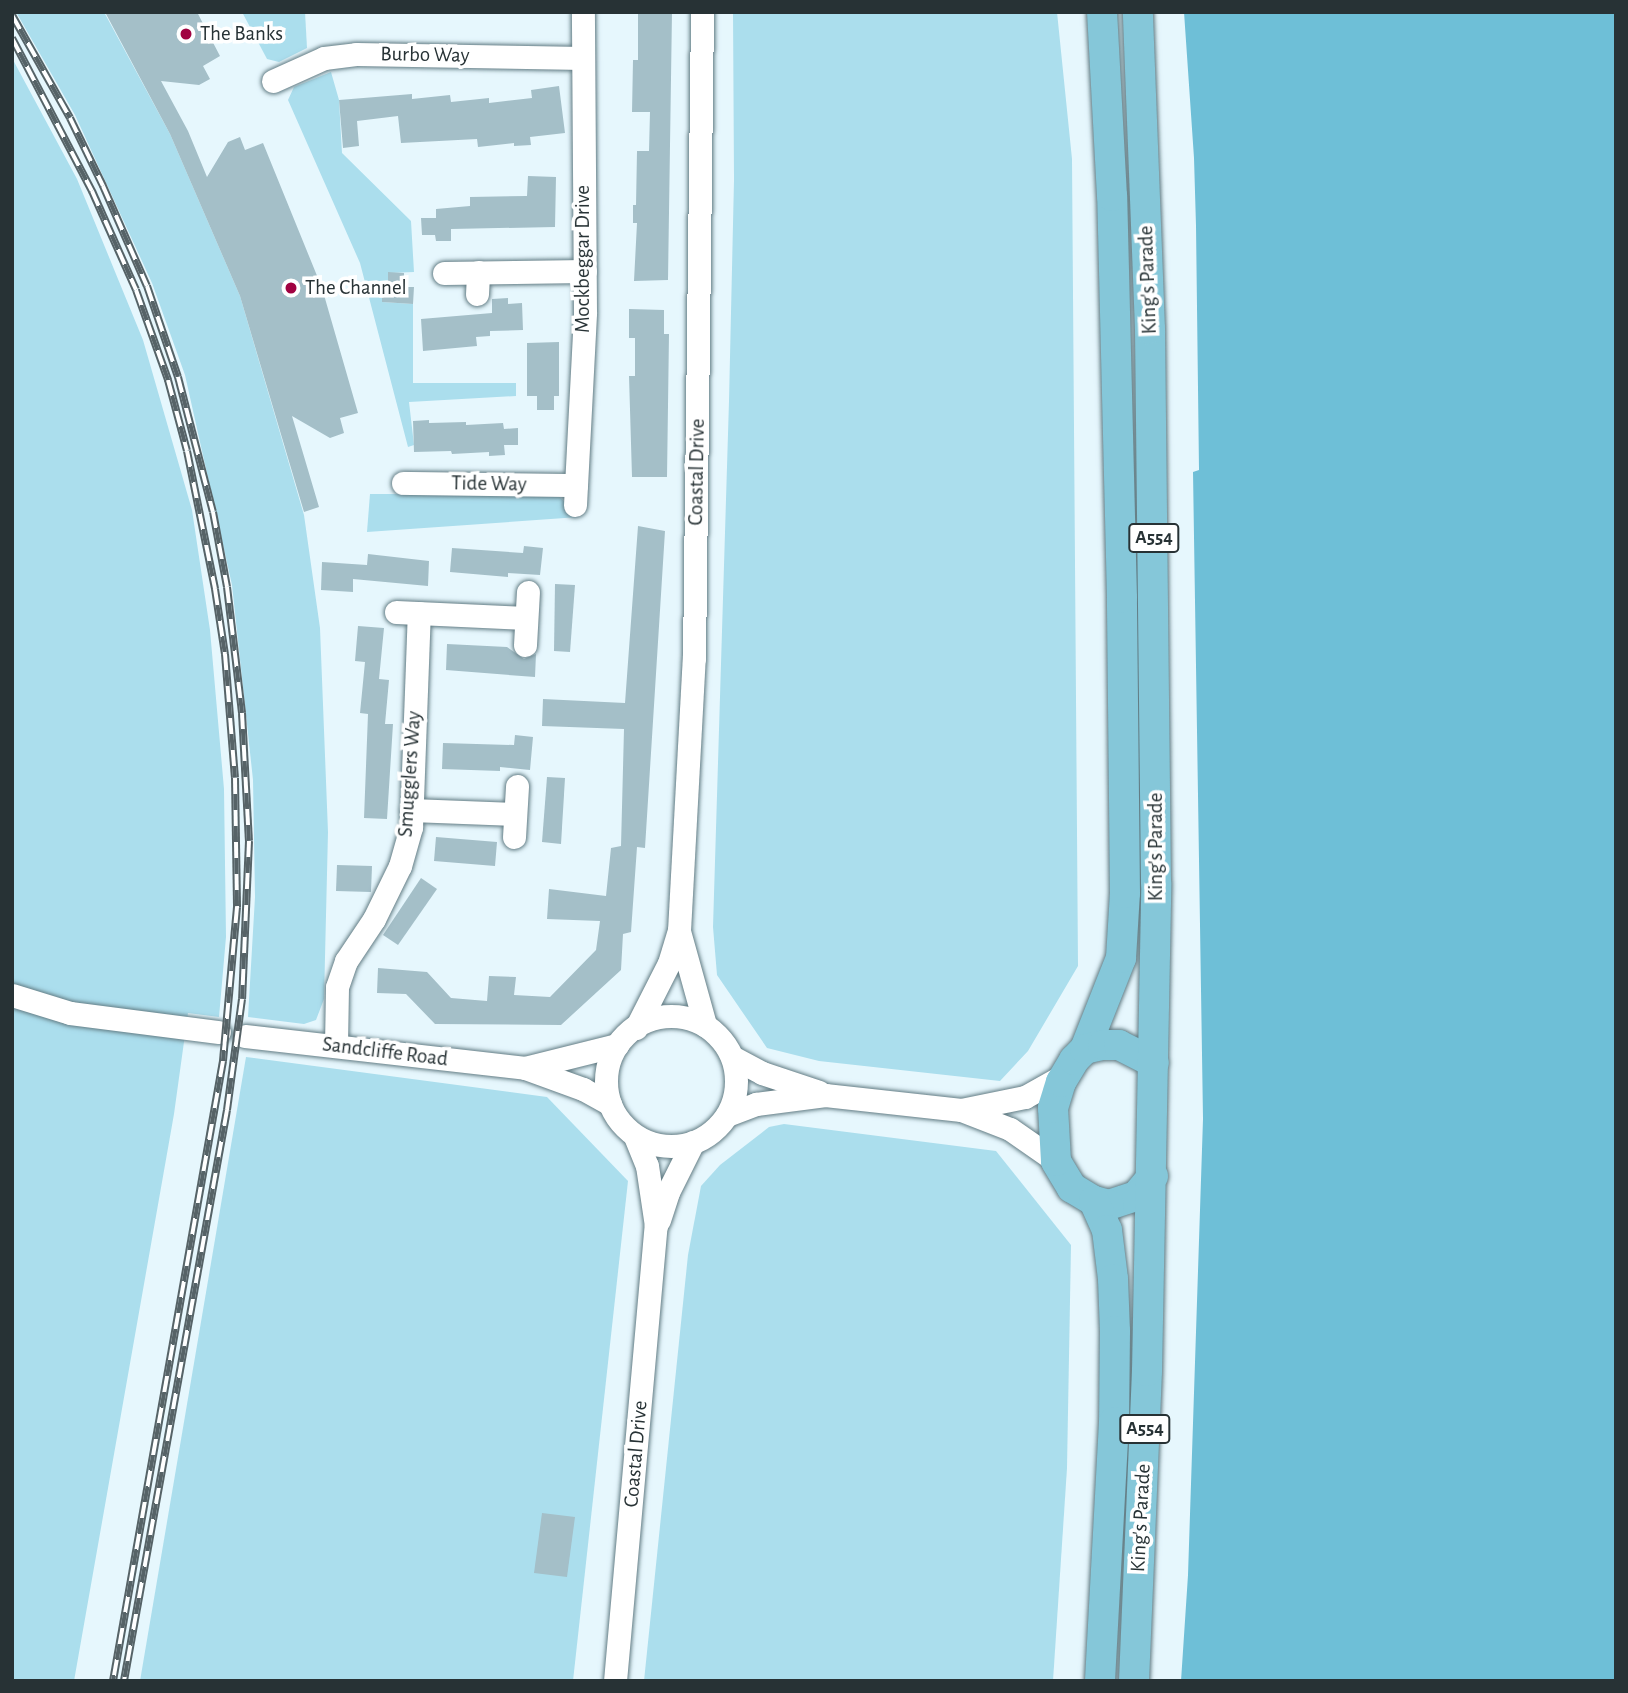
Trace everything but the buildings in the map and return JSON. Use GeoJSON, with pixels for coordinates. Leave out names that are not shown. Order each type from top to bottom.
{"type":"FeatureCollection","features":[{"type":"Feature","properties":{"kind":"main road","name":"King's Parade"},"geometry":{"type":"LineString","coordinates":[[1085,1049],[1121,958],[1125,893],[1117,390],[1107,58],[1102,12]]}},
{"type":"Feature","properties":{"kind":"main road","name":"King's Parade"},"geometry":{"type":"LineString","coordinates":[[1134,1681],[1153,1176],[1154,1063],[1154,509],[1138,12]]}},
{"type":"Feature","properties":{"kind":"main road"},"geometry":{"type":"LineString","coordinates":[[1085,1049],[1119,1045],[1154,1063]]}},
{"type":"Feature","properties":{"kind":"main road","name":"A554"},"geometry":{"type":"LineString","coordinates":[[1085,1049],[1066,1074],[1053,1108],[1056,1161],[1072,1188],[1094,1202]]}},
{"type":"Feature","properties":{"kind":"main road"},"geometry":{"type":"LineString","coordinates":[[1094,1202],[1109,1205],[1136,1196],[1153,1176]]}},
{"type":"Feature","properties":{"kind":"main road","name":"King's Parade"},"geometry":{"type":"LineString","coordinates":[[1094,1202],[1107,1230],[1113,1279],[1115,1331],[1114,1422],[1100,1681]]}},
{"type":"Feature","properties":{"kind":"street","name":"Mockbeggar Drive"},"geometry":{"type":"LineString","coordinates":[[575,495],[585,271],[583,12]]}},
{"type":"Feature","properties":{"kind":"street","name":"Coastal Drive"},"geometry":{"type":"LineString","coordinates":[[636,1028],[669,963],[679,931],[694,658],[702,12]]}},
{"type":"Feature","properties":{"kind":"street","name":"Burbo Way"},"geometry":{"type":"LineString","coordinates":[[273,81],[324,58],[356,54],[583,58]]}},
{"type":"Feature","properties":{"kind":"street"},"geometry":{"type":"LineString","coordinates":[[444,273],[478,283],[585,271]]}},
{"type":"Feature","properties":{"kind":"street","name":"Tide Way"},"geometry":{"type":"LineString","coordinates":[[403,483],[575,495]]}},
{"type":"Feature","properties":{"kind":"street"},"geometry":{"type":"LineString","coordinates":[[525,645],[528,592]]}},
{"type":"Feature","properties":{"kind":"street","name":"Smugglers Way"},"geometry":{"type":"LineString","coordinates":[[336,1045],[337,987],[346,961],[374,919],[400,866],[411,827],[407,613],[526,618]]}},
{"type":"Feature","properties":{"kind":"street"},"geometry":{"type":"LineString","coordinates":[[514,837],[517,786]]}},
{"type":"Feature","properties":{"kind":"street"},"geometry":{"type":"LineString","coordinates":[[411,810],[515,814]]}},
{"type":"Feature","properties":{"kind":"street","name":"Coastal Drive"},"geometry":{"type":"LineString","coordinates":[[679,931],[705,1025]]}},
{"type":"Feature","properties":{"kind":"street"},"geometry":{"type":"LineString","coordinates":[[12,995],[70,1013],[219,1032]]}},
{"type":"Feature","properties":{"kind":"street"},"geometry":{"type":"LineString","coordinates":[[664,1016],[687,1018],[705,1025],[717,1035],[732,1057],[736,1089],[727,1115],[714,1130],[693,1142],[671,1146],[657,1145],[635,1136],[623,1125],[610,1104],[607,1076],[617,1045],[636,1028],[664,1016]]}},
{"type":"Feature","properties":{"kind":"street","name":"Sandcliffe Road"},"geometry":{"type":"LineString","coordinates":[[245,1036],[525,1069],[583,1089],[610,1104]]}},
{"type":"Feature","properties":{"kind":"street","name":"Sandcliffe Road"},"geometry":{"type":"LineString","coordinates":[[525,1069],[617,1045]]}},
{"type":"Feature","properties":{"kind":"street"},"geometry":{"type":"LineString","coordinates":[[732,1057],[762,1073],[825,1095],[961,1110],[1010,1129],[1056,1161]]}},
{"type":"Feature","properties":{"kind":"street"},"geometry":{"type":"LineString","coordinates":[[961,1110],[1025,1097],[1066,1074]]}},
{"type":"Feature","properties":{"kind":"street"},"geometry":{"type":"LineString","coordinates":[[727,1115],[756,1104],[825,1095]]}},
{"type":"Feature","properties":{"kind":"street","name":"Coastal Drive"},"geometry":{"type":"LineString","coordinates":[[615,1681],[656,1226],[647,1166],[635,1136]]}},
{"type":"Feature","properties":{"kind":"street","name":"Coastal Drive"},"geometry":{"type":"LineString","coordinates":[[656,1226],[668,1192],[693,1142]]}},
{"type":"Feature","properties":{"kind":"shaded area"},"geometry":{"type":"Polygon","coordinates":[[[16,12],[104,12],[170,134],[240,296],[304,515],[320,628],[328,832],[324,999],[316,1020],[304,1024],[248,1017],[255,897],[253,780],[232,585],[185,375],[152,283],[75,115],[16,12]]]}},
{"type":"Feature","properties":{"kind":"shaded area"},"geometry":{"type":"Polygon","coordinates":[[[242,12],[305,12],[307,48],[279,62],[267,59],[242,12]]]}},
{"type":"Feature","properties":{"kind":"shaded area"},"geometry":{"type":"Polygon","coordinates":[[[733,12],[1057,12],[1072,159],[1078,966],[1028,1051],[1000,1081],[819,1061],[767,1048],[717,975],[713,927],[734,180],[733,12]]]}},
{"type":"Feature","properties":{"kind":"shaded area"},"geometry":{"type":"Polygon","coordinates":[[[1184,12],[1616,12],[1616,1681],[1181,1681],[1188,1575],[1203,1119],[1193,472],[1199,470],[1196,226],[1184,12]]]}},
{"type":"Feature","properties":{"kind":"shaded area"},"geometry":{"type":"Polygon","coordinates":[[[12,58],[77,179],[143,340],[192,510],[210,630],[224,789],[226,937],[219,1017],[188,1013],[174,1114],[74,1681],[12,1681],[12,58]]]}},
{"type":"Feature","properties":{"kind":"shaded area"},"geometry":{"type":"Polygon","coordinates":[[[331,72],[339,100],[342,153],[411,221],[414,272],[388,273],[388,286],[382,287],[382,302],[413,304],[413,383],[516,383],[516,396],[409,402],[414,445],[408,447],[360,263],[288,100],[294,87],[331,72]]]}},
{"type":"Feature","properties":{"kind":"shaded area"},"geometry":{"type":"Polygon","coordinates":[[[370,494],[557,494],[579,517],[367,532],[370,494]]]}},
{"type":"Feature","properties":{"kind":"shaded area"},"geometry":{"type":"Polygon","coordinates":[[[246,1057],[547,1097],[628,1181],[573,1681],[140,1681],[246,1057]]]}},
{"type":"Feature","properties":{"kind":"shaded area"},"geometry":{"type":"Polygon","coordinates":[[[784,1124],[996,1151],[1071,1245],[1067,1468],[1053,1681],[644,1681],[688,1255],[701,1186],[720,1165],[769,1127],[784,1124]]]}},
{"type":"Feature","properties":{"kind":"railway"},"geometry":{"type":"LineString","coordinates":[[12,15],[70,118],[103,186],[147,286],[178,377],[213,512],[227,587],[242,713],[249,841],[242,999],[227,1110],[124,1681]]}},
{"type":"Feature","properties":{"kind":"railway"},"geometry":{"type":"LineString","coordinates":[[12,38],[92,191],[136,290],[168,380],[187,451],[215,589],[225,654],[235,778],[237,907],[223,1061],[113,1681]]}},
{"type":"Feature","properties":{"kind":"place","name":"The Banks"},"geometry":{"type":"Point","coordinates":[186,34]}},
{"type":"Feature","properties":{"kind":"place","name":"The Channel"},"geometry":{"type":"Point","coordinates":[291,288]}}]}
